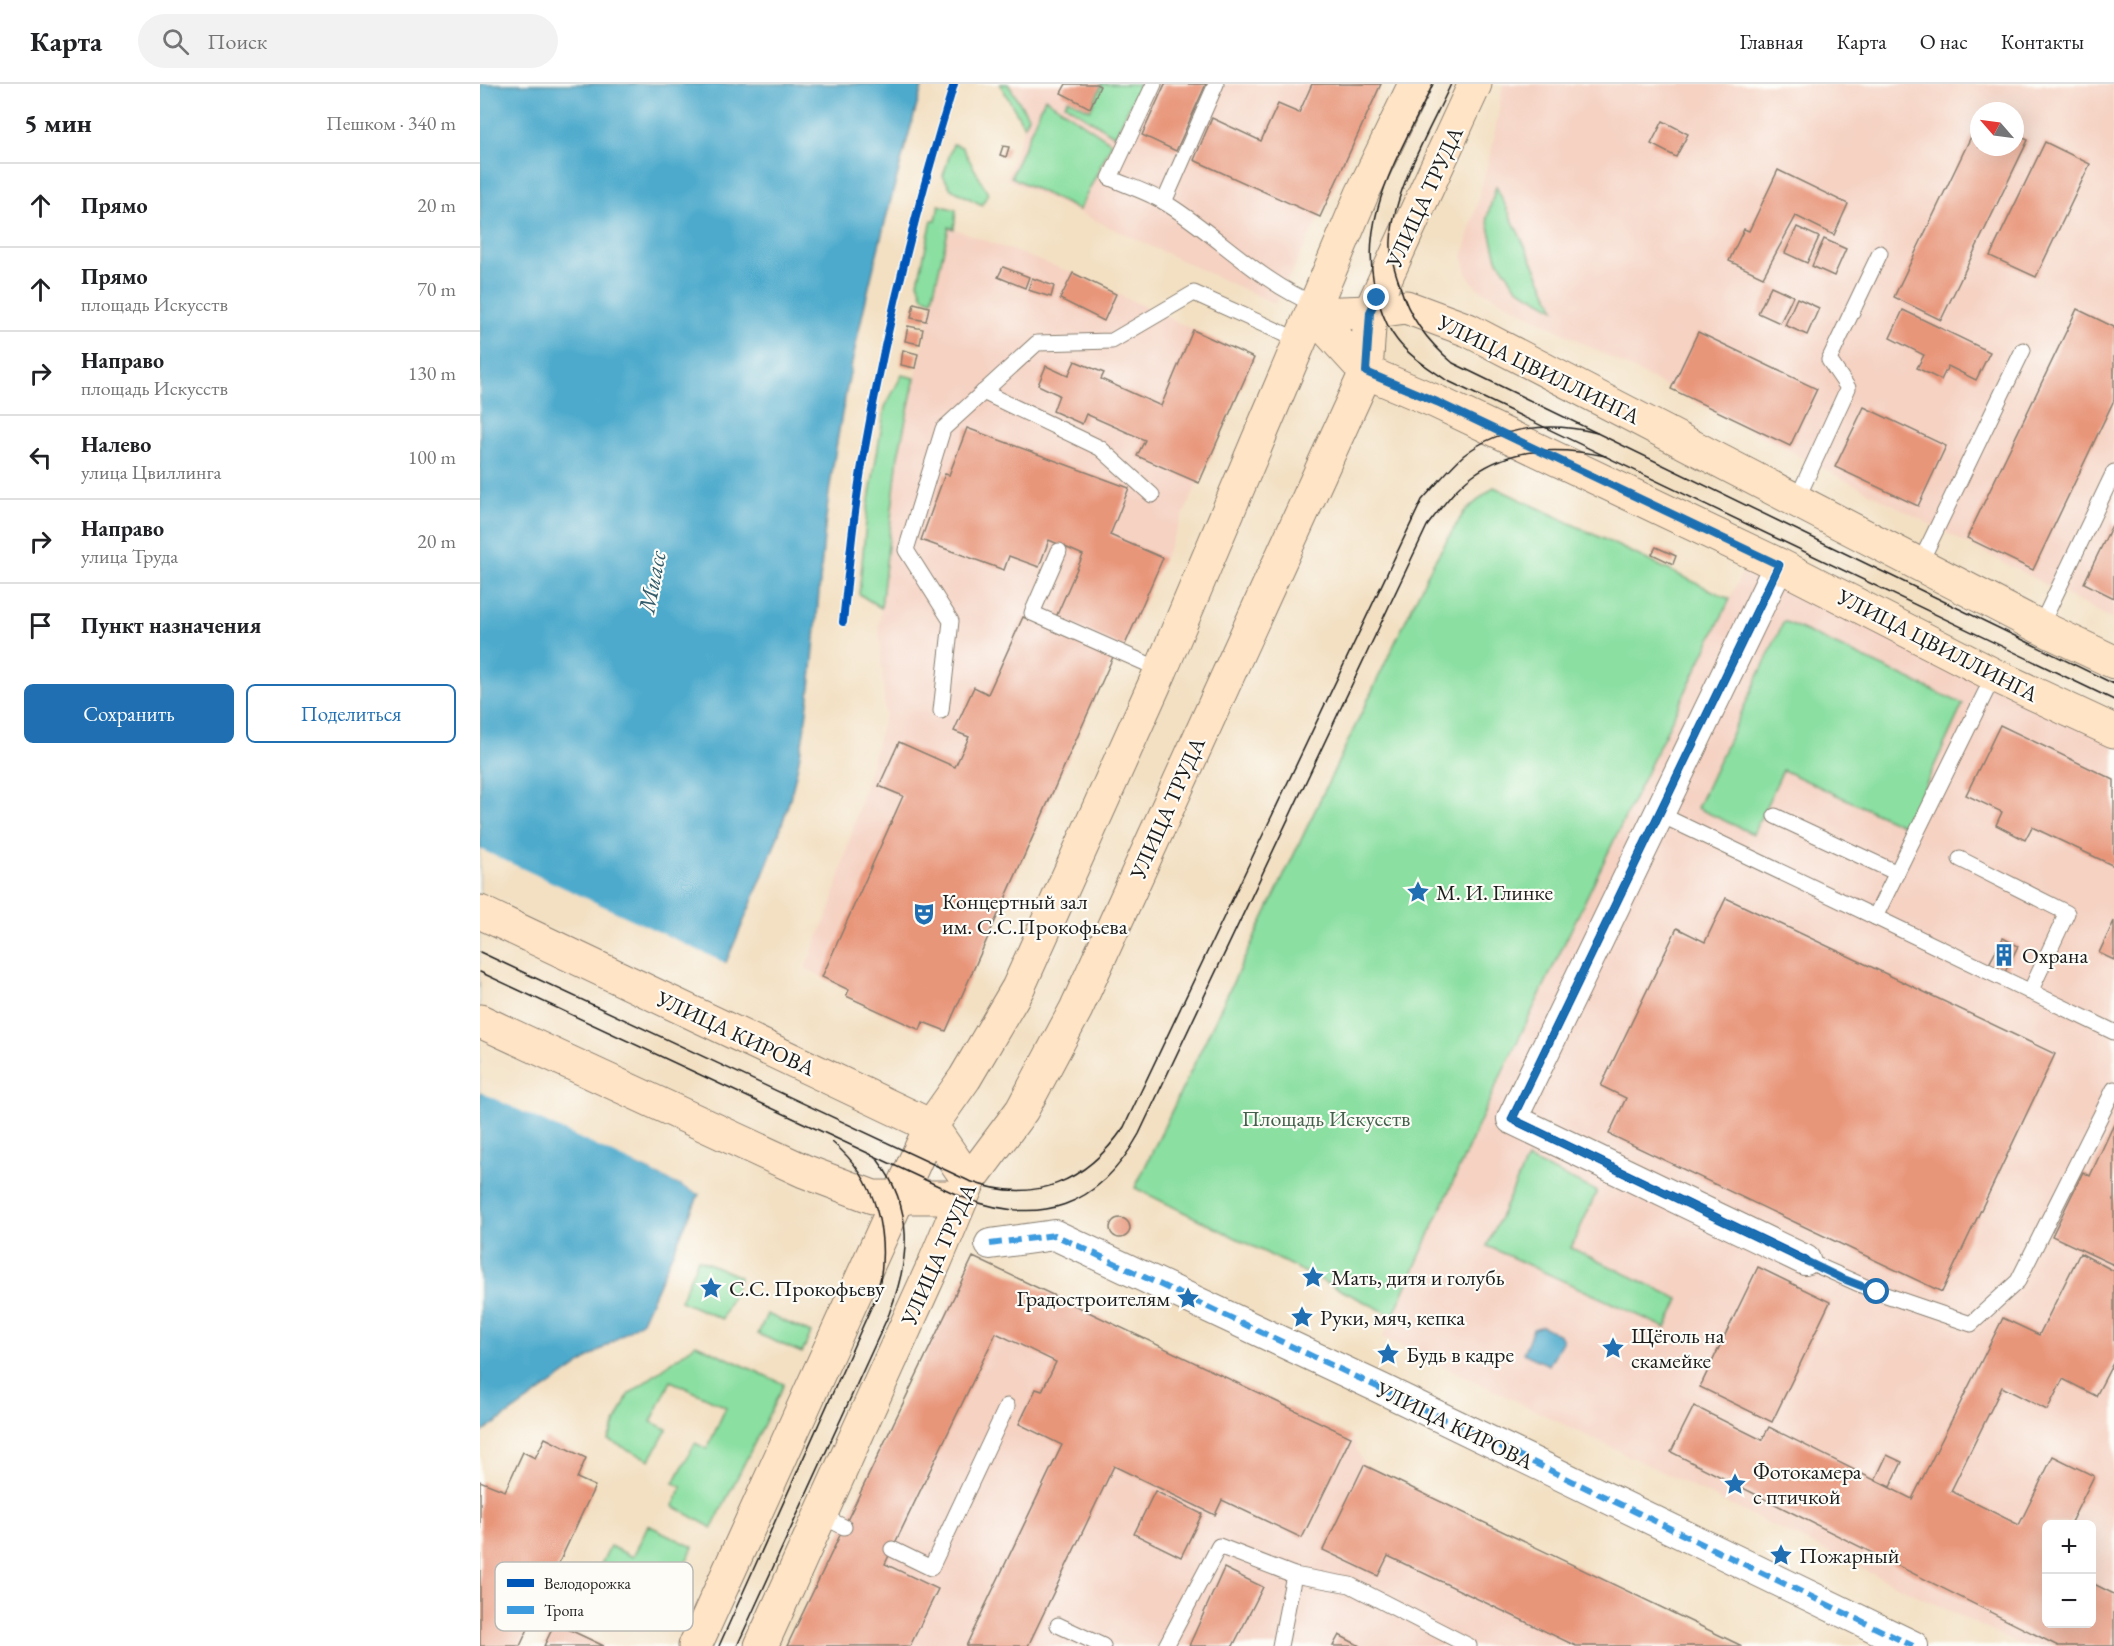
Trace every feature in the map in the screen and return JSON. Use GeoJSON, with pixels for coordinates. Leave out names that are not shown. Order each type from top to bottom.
{"type":"FeatureCollection","features":[{"type":"Feature","properties":{"kind":"main road"},"geometry":{"type":"LineString","coordinates":[[695,1646],[931,1126],[965,1078],[1018,988],[1161,670],[1362,194],[1414,84]]}},
{"type":"Feature","properties":{"kind":"main road","name":"УЛИЦА ТРУДА"},"geometry":{"type":"LineString","coordinates":[[760,1646],[832,1521],[965,1189],[1022,1110],[1076,1009],[1366,372],[1370,312],[1475,84]]}},
{"type":"Feature","properties":{"kind":"main road","name":"УЛИЦА ЦВИЛЛИНГА"},"geometry":{"type":"LineString","coordinates":[[1310,320],[1406,307],[1468,330],[2040,627],[2114,662]]}},
{"type":"Feature","properties":{"kind":"main road","name":"УЛИЦА ЦВИЛЛИНГА"},"geometry":{"type":"LineString","coordinates":[[1310,320],[1366,372],[1447,407],[1779,565],[1994,675],[2114,731]]}},
{"type":"Feature","properties":{"kind":"main road","name":"УЛИЦА КИРОВА"},"geometry":{"type":"LineString","coordinates":[[480,912],[931,1126],[965,1189]]}},
{"type":"Feature","properties":{"kind":"main road"},"geometry":{"type":"LineString","coordinates":[[480,1021],[804,1171],[873,1197],[965,1189]]}},
{"type":"Feature","properties":{"kind":"street"},"geometry":{"type":"LineString","coordinates":[[1779,565],[1512,1119],[1805,1260]]}},
{"type":"Feature","properties":{"kind":"street","name":"УЛИЦА КИРОВА"},"geometry":{"type":"LineString","coordinates":[[990,1244],[1055,1235],[1403,1399],[1913,1646]]}},
{"type":"Feature","properties":{"kind":"lane"},"geometry":{"type":"LineString","coordinates":[[1154,84],[1110,178],[1164,202],[1290,294],[1310,320]]}},
{"type":"Feature","properties":{"kind":"lane"},"geometry":{"type":"LineString","coordinates":[[1164,202],[1216,84]]}},
{"type":"Feature","properties":{"kind":"lane"},"geometry":{"type":"LineString","coordinates":[[1797,499],[1848,388],[1829,360],[1880,253]]}},
{"type":"Feature","properties":{"kind":"lane"},"geometry":{"type":"LineString","coordinates":[[941,711],[951,621],[906,550],[943,429],[1036,343],[1112,341],[1194,293],[1310,320]]}},
{"type":"Feature","properties":{"kind":"lane"},"geometry":{"type":"LineString","coordinates":[[1920,563],[2023,350]]}},
{"type":"Feature","properties":{"kind":"lane"},"geometry":{"type":"LineString","coordinates":[[983,392],[1100,448],[1152,495]]}},
{"type":"Feature","properties":{"kind":"lane"},"geometry":{"type":"LineString","coordinates":[[2040,627],[2114,472]]}},
{"type":"Feature","properties":{"kind":"lane"},"geometry":{"type":"LineString","coordinates":[[1059,551],[1032,613],[1161,670]]}},
{"type":"Feature","properties":{"kind":"lane"},"geometry":{"type":"LineString","coordinates":[[1875,917],[1994,675]]}},
{"type":"Feature","properties":{"kind":"lane"},"geometry":{"type":"LineString","coordinates":[[1659,814],[2114,1032]]}},
{"type":"Feature","properties":{"kind":"lane"},"geometry":{"type":"LineString","coordinates":[[1775,816],[1897,873]]}},
{"type":"Feature","properties":{"kind":"lane"},"geometry":{"type":"LineString","coordinates":[[1960,859],[2067,913],[2031,992]]}},
{"type":"Feature","properties":{"kind":"lane"},"geometry":{"type":"LineString","coordinates":[[1805,1260],[1859,1285],[1971,1324],[2018,1281],[2114,1089]]}},
{"type":"Feature","properties":{"kind":"lane"},"geometry":{"type":"LineString","coordinates":[[892,1550],[931,1568],[1007,1406]]}},
{"type":"Feature","properties":{"kind":"lane"},"geometry":{"type":"LineString","coordinates":[[1166,1646],[1219,1546],[1294,1575],[1350,1585],[1469,1646]]}},
{"type":"Feature","properties":{"kind":"lane"},"geometry":{"type":"LineString","coordinates":[[1280,1646],[1294,1575]]}},
{"type":"Feature","properties":{"kind":"lane"},"geometry":{"type":"LineString","coordinates":[[1058,1624],[1103,1646]]}},
{"type":"Feature","properties":{"kind":"shaded area"},"geometry":{"type":"Polygon","coordinates":[[[1008,84],[1381,84],[1320,217],[1275,304],[1006,179],[1028,116],[1008,84]]]}},
{"type":"Feature","properties":{"kind":"shaded area"},"geometry":{"type":"Polygon","coordinates":[[[1503,84],[2114,84],[2114,620],[1477,288],[1467,274],[1463,257],[1493,144],[1503,84]]]}},
{"type":"Feature","properties":{"kind":"shaded area"},"geometry":{"type":"Polygon","coordinates":[[[949,227],[1073,273],[1254,358],[1124,647],[1113,657],[946,1031],[924,1022],[920,1030],[846,996],[848,990],[805,968],[830,910],[885,715],[879,626],[898,456],[949,227]]]}},
{"type":"Feature","properties":{"kind":"shaded area"},"geometry":{"type":"Polygon","coordinates":[[[1744,569],[2114,744],[2114,1646],[2022,1646],[1383,1337],[1495,1088],[1744,569]]]}},
{"type":"Feature","properties":{"kind":"shaded area"},"geometry":{"type":"Polygon","coordinates":[[[973,1257],[1351,1437],[1364,1465],[1742,1646],[786,1646],[973,1257]]]}},
{"type":"Feature","properties":{"kind":"green space"},"geometry":{"type":"Polygon","coordinates":[[[1000,84],[1008,84],[1028,116],[1024,126],[1000,84]]]}},
{"type":"Feature","properties":{"kind":"green space"},"geometry":{"type":"Polygon","coordinates":[[[1100,84],[1140,84],[1115,136],[1065,104],[1068,99],[1090,110],[1102,85],[1100,84]]]}},
{"type":"Feature","properties":{"kind":"green space"},"geometry":{"type":"Polygon","coordinates":[[[1045,98],[1112,143],[1079,210],[1011,177],[1045,98]]]}},
{"type":"Feature","properties":{"kind":"green space"},"geometry":{"type":"Polygon","coordinates":[[[953,144],[962,147],[988,193],[982,205],[951,189],[943,176],[953,144]]]}},
{"type":"Feature","properties":{"kind":"green space"},"geometry":{"type":"Polygon","coordinates":[[[1496,186],[1555,309],[1517,288],[1497,259],[1487,218],[1496,186]]]}},
{"type":"Feature","properties":{"kind":"green space"},"geometry":{"type":"Polygon","coordinates":[[[939,205],[956,210],[954,229],[949,227],[932,300],[923,297],[918,282],[932,220],[936,220],[939,205]]]}},
{"type":"Feature","properties":{"kind":"green space"},"geometry":{"type":"Polygon","coordinates":[[[902,375],[915,378],[898,456],[881,608],[859,594],[867,511],[885,407],[902,375]]]}},
{"type":"Feature","properties":{"kind":"green space","name":"Площадь Искусств"},"geometry":{"type":"Polygon","coordinates":[[[1494,487],[1730,599],[1495,1088],[1393,1316],[1135,1188],[1432,565],[1464,512],[1494,487]]]}},
{"type":"Feature","properties":{"kind":"green space"},"geometry":{"type":"Polygon","coordinates":[[[1784,621],[1963,704],[1906,827],[1783,770],[1753,834],[1697,808],[1784,621]]]}},
{"type":"Feature","properties":{"kind":"green space"},"geometry":{"type":"Polygon","coordinates":[[[1527,1159],[1597,1191],[1571,1248],[1679,1299],[1666,1328],[1487,1246],[1527,1159]]]}},
{"type":"Feature","properties":{"kind":"green space"},"geometry":{"type":"Polygon","coordinates":[[[698,1259],[740,1277],[722,1319],[680,1301],[698,1259]]]}},
{"type":"Feature","properties":{"kind":"green space"},"geometry":{"type":"Polygon","coordinates":[[[767,1314],[811,1333],[802,1353],[758,1334],[767,1314]]]}},
{"type":"Feature","properties":{"kind":"green space"},"geometry":{"type":"Polygon","coordinates":[[[696,1344],[784,1384],[712,1528],[673,1506],[682,1487],[674,1483],[695,1443],[707,1449],[726,1407],[671,1381],[651,1422],[667,1429],[650,1460],[608,1440],[628,1395],[696,1344]]]}},
{"type":"Feature","properties":{"kind":"green space"},"geometry":{"type":"Polygon","coordinates":[[[648,1525],[693,1547],[686,1562],[602,1562],[610,1546],[633,1557],[648,1525]]]}},
{"type":"Feature","properties":{"kind":"water","name":"Миасс"},"geometry":{"type":"Polygon","coordinates":[[[480,84],[923,84],[870,284],[838,435],[825,523],[812,672],[802,746],[789,803],[753,899],[635,1164],[699,1194],[642,1321],[480,1434],[480,84]]]}},
{"type":"Feature","properties":{"kind":"water"},"geometry":{"type":"Polygon","coordinates":[[[1542,1326],[1560,1335],[1563,1340],[1549,1365],[1523,1353],[1533,1329],[1542,1326]]]}},
{"type":"Feature","properties":{"kind":"pier"},"geometry":{"type":"Polygon","coordinates":[[[480,849],[728,964],[639,1163],[700,1191],[699,1194],[480,1092],[480,849]]]}},
{"type":"Feature","properties":{"kind":"building"},"geometry":{"type":"Polygon","coordinates":[[[1066,84],[1100,86],[1090,108],[1061,93],[1066,84]]]}},
{"type":"Feature","properties":{"kind":"building"},"geometry":{"type":"Polygon","coordinates":[[[1165,84],[1206,84],[1176,151],[1142,135],[1165,84]]]}},
{"type":"Feature","properties":{"kind":"building"},"geometry":{"type":"Polygon","coordinates":[[[1312,84],[1381,84],[1320,217],[1194,160],[1212,118],[1261,141],[1278,104],[1299,113],[1312,84]]]}},
{"type":"Feature","properties":{"kind":"building"},"geometry":{"type":"Polygon","coordinates":[[[1663,121],[1688,134],[1676,157],[1651,144],[1663,121]]]}},
{"type":"Feature","properties":{"kind":"building"},"geometry":{"type":"Polygon","coordinates":[[[1970,139],[1970,156],[2020,156],[1941,320],[1894,297],[1970,139]]]}},
{"type":"Feature","properties":{"kind":"building"},"geometry":{"type":"Polygon","coordinates":[[[2045,142],[2090,164],[2036,277],[1990,256],[2045,142]]]}},
{"type":"Feature","properties":{"kind":"building"},"geometry":{"type":"Polygon","coordinates":[[[1003,146],[1009,147],[1006,157],[1000,155],[1003,146]]]}},
{"type":"Feature","properties":{"kind":"building"},"geometry":{"type":"Polygon","coordinates":[[[1778,170],[1848,204],[1834,235],[1796,216],[1763,277],[1729,261],[1744,229],[1749,231],[1778,170]]]}},
{"type":"Feature","properties":{"kind":"building"},"geometry":{"type":"Polygon","coordinates":[[[1797,227],[1819,237],[1807,263],[1785,253],[1797,227]]]}},
{"type":"Feature","properties":{"kind":"building"},"geometry":{"type":"Polygon","coordinates":[[[1824,239],[1846,249],[1834,276],[1812,266],[1824,239]]]}},
{"type":"Feature","properties":{"kind":"building"},"geometry":{"type":"Polygon","coordinates":[[[1003,267],[1029,277],[1025,288],[998,277],[1003,267]]]}},
{"type":"Feature","properties":{"kind":"building"},"geometry":{"type":"Polygon","coordinates":[[[1073,273],[1116,294],[1104,321],[1060,299],[1073,273]]]}},
{"type":"Feature","properties":{"kind":"building"},"geometry":{"type":"Polygon","coordinates":[[[1032,278],[1054,286],[1051,297],[1028,290],[1032,278]]]}},
{"type":"Feature","properties":{"kind":"building"},"geometry":{"type":"Polygon","coordinates":[[[1771,286],[1793,296],[1780,323],[1758,313],[1771,286]]]}},
{"type":"Feature","properties":{"kind":"building"},"geometry":{"type":"Polygon","coordinates":[[[1797,298],[1819,308],[1807,335],[1785,325],[1797,298]]]}},
{"type":"Feature","properties":{"kind":"building"},"geometry":{"type":"Polygon","coordinates":[[[914,303],[929,307],[926,321],[911,318],[914,303]]]}},
{"type":"Feature","properties":{"kind":"building"},"geometry":{"type":"Polygon","coordinates":[[[2077,309],[2114,327],[2114,400],[2033,570],[1967,538],[2077,309]]]}},
{"type":"Feature","properties":{"kind":"building"},"geometry":{"type":"Polygon","coordinates":[[[1903,310],[1990,352],[1976,380],[1948,366],[1941,380],[1917,368],[1924,355],[1890,338],[1903,310]]]}},
{"type":"Feature","properties":{"kind":"building"},"geometry":{"type":"Polygon","coordinates":[[[908,326],[923,329],[920,344],[905,341],[908,326]]]}},
{"type":"Feature","properties":{"kind":"building"},"geometry":{"type":"Polygon","coordinates":[[[1193,330],[1254,358],[1199,483],[1137,456],[1145,440],[1086,414],[1082,424],[1053,411],[1059,395],[1038,385],[1046,366],[1068,376],[1075,361],[1104,373],[1101,379],[1161,406],[1193,330]]]}},
{"type":"Feature","properties":{"kind":"building"},"geometry":{"type":"Polygon","coordinates":[[[1698,332],[1817,389],[1790,446],[1671,389],[1698,332]]]}},
{"type":"Feature","properties":{"kind":"building"},"geometry":{"type":"Polygon","coordinates":[[[903,350],[918,354],[915,368],[901,365],[903,350]]]}},
{"type":"Feature","properties":{"kind":"building"},"geometry":{"type":"Polygon","coordinates":[[[1864,407],[1946,446],[1918,506],[1835,467],[1864,407]]]}},
{"type":"Feature","properties":{"kind":"building"},"geometry":{"type":"Polygon","coordinates":[[[967,428],[1129,488],[1110,535],[1163,558],[1124,647],[1056,617],[1083,555],[1049,540],[1039,567],[1009,556],[1004,570],[921,540],[945,474],[949,475],[967,428]]]}},
{"type":"Feature","properties":{"kind":"building"},"geometry":{"type":"Polygon","coordinates":[[[2114,521],[2114,598],[2084,583],[2114,521]]]}},
{"type":"Feature","properties":{"kind":"building"},"geometry":{"type":"Polygon","coordinates":[[[1656,547],[1676,556],[1673,564],[1652,554],[1656,547]]]}},
{"type":"Feature","properties":{"kind":"building"},"geometry":{"type":"Polygon","coordinates":[[[1023,617],[1113,657],[946,1031],[923,1022],[920,1030],[846,996],[849,990],[822,977],[903,796],[879,786],[899,742],[955,767],[969,737],[954,731],[974,687],[988,694],[1023,617]]]}},
{"type":"Feature","properties":{"kind":"building"},"geometry":{"type":"Polygon","coordinates":[[[2000,725],[2114,780],[2114,866],[2032,827],[2025,840],[1996,825],[2002,812],[1966,795],[2000,725]]]}},
{"type":"Feature","properties":{"kind":"building"},"geometry":{"type":"Polygon","coordinates":[[[1726,898],[2055,1054],[1942,1292],[1609,1134],[1626,1098],[1601,1086],[1677,928],[1705,942],[1726,898]]]}},
{"type":"Feature","properties":{"kind":"building"},"geometry":{"type":"Polygon","coordinates":[[[2114,921],[2114,960],[2099,953],[2114,921]]]}},
{"type":"Feature","properties":{"kind":"building","name":"Охрана"},"geometry":{"type":"Polygon","coordinates":[[[2003,938],[2018,946],[2005,972],[1989,964],[2003,938]]]}},
{"type":"Feature","properties":{"kind":"building"},"geometry":{"type":"Polygon","coordinates":[[[2114,1124],[2114,1265],[2052,1236],[2083,1172],[2090,1176],[2114,1124]]]}},
{"type":"Feature","properties":{"kind":"building"},"geometry":{"type":"Polygon","coordinates":[[[1120,1218],[1127,1221],[1130,1228],[1127,1235],[1120,1238],[1113,1235],[1110,1228],[1113,1221],[1120,1218]]]}},
{"type":"Feature","properties":{"kind":"building"},"geometry":{"type":"Polygon","coordinates":[[[2080,1253],[2114,1271],[2114,1361],[2096,1396],[2063,1379],[2047,1410],[2002,1387],[1951,1491],[2019,1525],[2053,1456],[2094,1476],[2072,1520],[2042,1520],[2042,1628],[2096,1628],[2096,1585],[2114,1594],[2114,1646],[2058,1646],[1671,1452],[1694,1406],[1762,1440],[1769,1427],[1912,1499],[2003,1318],[2039,1335],[2080,1253]]]}},
{"type":"Feature","properties":{"kind":"building"},"geometry":{"type":"Polygon","coordinates":[[[973,1257],[1351,1437],[1302,1538],[1222,1500],[1215,1515],[1114,1466],[1028,1646],[966,1646],[1062,1445],[1019,1424],[1036,1389],[1042,1391],[1056,1362],[996,1333],[885,1564],[938,1589],[910,1646],[787,1646],[973,1257]]]}},
{"type":"Feature","properties":{"kind":"building"},"geometry":{"type":"Polygon","coordinates":[[[1758,1267],[1830,1302],[1772,1422],[1700,1387],[1758,1267]]]}},
{"type":"Feature","properties":{"kind":"building"},"geometry":{"type":"Polygon","coordinates":[[[545,1438],[586,1458],[577,1478],[595,1486],[559,1562],[495,1562],[495,1631],[527,1631],[520,1646],[480,1646],[480,1481],[505,1491],[523,1452],[535,1458],[545,1438]]]}},
{"type":"Feature","properties":{"kind":"building"},"geometry":{"type":"Polygon","coordinates":[[[1887,1455],[1902,1462],[1890,1487],[1875,1480],[1887,1455]]]}},
{"type":"Feature","properties":{"kind":"building"},"geometry":{"type":"Polygon","coordinates":[[[1364,1465],[1742,1646],[1576,1646],[1388,1556],[1378,1576],[1323,1550],[1364,1465]]]}},
{"type":"Feature","properties":{"kind":"building"},"geometry":{"type":"Polygon","coordinates":[[[1155,1491],[1202,1514],[1181,1557],[1134,1534],[1155,1491]]]}},
{"type":"Feature","properties":{"kind":"building"},"geometry":{"type":"Polygon","coordinates":[[[1224,1568],[1263,1587],[1233,1646],[1189,1646],[1224,1568]]]}},
{"type":"Feature","properties":{"kind":"building"},"geometry":{"type":"Polygon","coordinates":[[[551,1631],[572,1631],[604,1646],[544,1646],[551,1631]]]}},
{"type":"Feature","properties":{"kind":"building"},"geometry":{"type":"Polygon","coordinates":[[[1339,1635],[1360,1646],[1333,1646],[1339,1635]]]}},
{"type":"Feature","properties":{"kind":"tram line"},"geometry":{"type":"LineString","coordinates":[[1433,84],[1394,163],[1376,217],[1371,245],[1372,274],[1381,308],[1391,331],[1408,352],[1446,380],[2114,700]]}},
{"type":"Feature","properties":{"kind":"tram line"},"geometry":{"type":"LineString","coordinates":[[1451,84],[1405,181],[1393,221],[1391,241],[1393,264],[1409,309],[1421,329],[1444,355],[1453,363],[2114,684]]}},
{"type":"Feature","properties":{"kind":"tram line"},"geometry":{"type":"LineString","coordinates":[[480,952],[969,1181],[993,1188],[1015,1190],[1037,1189],[1057,1184],[1093,1162],[1124,1127],[1422,500],[1464,455],[1494,437],[1545,427],[1597,433]]}},
{"type":"Feature","properties":{"kind":"tram line"},"geometry":{"type":"LineString","coordinates":[[480,972],[962,1197],[990,1206],[1017,1210],[1041,1210],[1064,1204],[1086,1194],[1105,1179],[1123,1159],[1139,1134],[1427,526],[1460,486],[1488,465],[1537,451],[1571,451],[1606,456]]}},
{"type":"Feature","properties":{"kind":"tram line"},"geometry":{"type":"LineString","coordinates":[[719,1646],[878,1292],[882,1251],[877,1210],[860,1173],[848,1157],[832,1142]]}},
{"type":"Feature","properties":{"kind":"tram line"},"geometry":{"type":"LineString","coordinates":[[737,1646],[889,1314],[896,1294],[904,1254],[903,1216],[898,1197],[877,1159]]}},
{"type":"Feature","properties":{"kind":"marked path"},"geometry":{"type":"LineString","coordinates":[[990,1244],[1055,1235],[1382,1389],[1913,1646]]}},
{"type":"Feature","properties":{"kind":"cycle path"},"geometry":{"type":"LineString","coordinates":[[843,622],[856,500],[881,364],[914,223],[954,84]]}},
{"type":"Feature","properties":{"kind":"cycle path"},"geometry":{"type":"LineString","coordinates":[[1779,565],[1512,1119],[1805,1260]]}},
{"type":"Feature","properties":{"kind":"place","name":"М. И. Глинке"},"geometry":{"type":"Point","coordinates":[1418,892]}},
{"type":"Feature","properties":{"kind":"place","name":"Концертный зал им. С.С.Прокофьева"},"geometry":{"type":"Point","coordinates":[924,914]}},
{"type":"Feature","properties":{"kind":"place","name":"Охрана"},"geometry":{"type":"Point","coordinates":[2004,955]}},
{"type":"Feature","properties":{"kind":"place","name":"Мать, дитя и голубь"},"geometry":{"type":"Point","coordinates":[1313,1277]}},
{"type":"Feature","properties":{"kind":"place","name":"С.С. Прокофьеву"},"geometry":{"type":"Point","coordinates":[711,1288]}},
{"type":"Feature","properties":{"kind":"place","name":"Градостроителям"},"geometry":{"type":"Point","coordinates":[1188,1298]}},
{"type":"Feature","properties":{"kind":"place","name":"Руки, мяч, кепка"},"geometry":{"type":"Point","coordinates":[1302,1317]}},
{"type":"Feature","properties":{"kind":"place","name":"Щёголь на скамейке"},"geometry":{"type":"Point","coordinates":[1613,1348]}},
{"type":"Feature","properties":{"kind":"place","name":"Будь в кадре"},"geometry":{"type":"Point","coordinates":[1388,1354]}},
{"type":"Feature","properties":{"kind":"place","name":"Фотокамера с птичкой"},"geometry":{"type":"Point","coordinates":[1735,1484]}},
{"type":"Feature","properties":{"kind":"place","name":"Пожарный"},"geometry":{"type":"Point","coordinates":[1781,1555]}},
{"type":"Feature","properties":{"kind":"route"},"geometry":{"type":"LineString","coordinates":[[1377,298],[1370,312],[1366,372],[1437,402],[1779,565],[1512,1119],[1841,1278],[1877,1292]]}}]}
